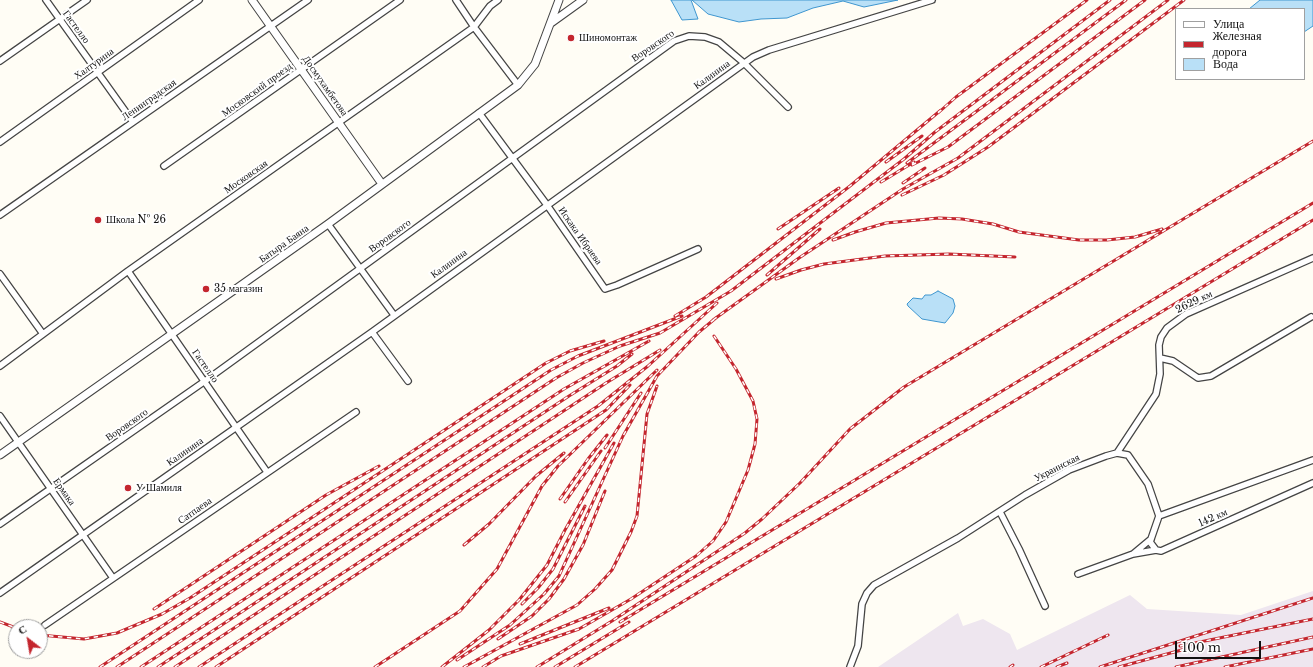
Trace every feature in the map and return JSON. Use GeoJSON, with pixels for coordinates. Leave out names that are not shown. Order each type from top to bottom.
{"type":"FeatureCollection","features":[{"type":"Feature","properties":{"kind":"street","name":"Гастелло"},"geometry":{"type":"LineString","coordinates":[[46,0],[133,122]]}},
{"type":"Feature","properties":{"kind":"street"},"geometry":{"type":"LineString","coordinates":[[0,61],[87,0]]}},
{"type":"Feature","properties":{"kind":"street","name":"Халтурина"},"geometry":{"type":"LineString","coordinates":[[0,142],[199,0]]}},
{"type":"Feature","properties":{"kind":"street","name":"Досмухамбетова"},"geometry":{"type":"LineString","coordinates":[[252,0],[382,184]]}},
{"type":"Feature","properties":{"kind":"street","name":"Ленинградская"},"geometry":{"type":"LineString","coordinates":[[0,215],[308,0]]}},
{"type":"Feature","properties":{"kind":"street","name":"Московский проезд"},"geometry":{"type":"LineString","coordinates":[[164,166],[400,0]]}},
{"type":"Feature","properties":{"kind":"street"},"geometry":{"type":"LineString","coordinates":[[456,0],[474,27],[518,85]]}},
{"type":"Feature","properties":{"kind":"street","name":"Московская"},"geometry":{"type":"LineString","coordinates":[[0,366],[128,271],[474,27],[490,6],[498,0]]}},
{"type":"Feature","properties":{"kind":"street","name":"Батыра Баяна"},"geometry":{"type":"LineString","coordinates":[[0,455],[328,224],[518,85],[535,64],[559,0]]}},
{"type":"Feature","properties":{"kind":"street"},"geometry":{"type":"LineString","coordinates":[[551,23],[583,0]]}},
{"type":"Feature","properties":{"kind":"street","name":"Калинина"},"geometry":{"type":"LineString","coordinates":[[0,593],[372,332],[744,63],[768,50],[932,0]]}},
{"type":"Feature","properties":{"kind":"street","name":"Воровского"},"geometry":{"type":"LineString","coordinates":[[0,524],[205,381],[674,41],[681,38],[705,37],[719,42],[744,63],[788,107]]}},
{"type":"Feature","properties":{"kind":"street","name":"Искака Ибраева"},"geometry":{"type":"LineString","coordinates":[[479,113],[547,205],[605,289],[698,249]]}},
{"type":"Feature","properties":{"kind":"street"},"geometry":{"type":"LineString","coordinates":[[328,224],[394,315]]}},
{"type":"Feature","properties":{"kind":"street","name":"2629 км"},"geometry":{"type":"LineString","coordinates":[[1117,453],[1156,394],[1160,374],[1159,345],[1161,337],[1167,328],[1186,314],[1313,258]]}},
{"type":"Feature","properties":{"kind":"street","name":"Гастелло"},"geometry":{"type":"LineString","coordinates":[[128,271],[267,472]]}},
{"type":"Feature","properties":{"kind":"street"},"geometry":{"type":"LineString","coordinates":[[0,274],[43,334]]}},
{"type":"Feature","properties":{"kind":"street"},"geometry":{"type":"LineString","coordinates":[[1160,358],[1173,361],[1198,378],[1211,376],[1311,317]]}},
{"type":"Feature","properties":{"kind":"street"},"geometry":{"type":"LineString","coordinates":[[372,332],[408,381]]}},
{"type":"Feature","properties":{"kind":"street","name":"Сатпаева"},"geometry":{"type":"LineString","coordinates":[[48,623],[356,412]]}},
{"type":"Feature","properties":{"kind":"street","name":"Ермака"},"geometry":{"type":"LineString","coordinates":[[0,416],[113,578]]}},
{"type":"Feature","properties":{"kind":"street"},"geometry":{"type":"LineString","coordinates":[[1117,453],[1128,455],[1148,484],[1159,516],[1150,542],[1156,550]]}},
{"type":"Feature","properties":{"kind":"street","name":"Украинская"},"geometry":{"type":"LineString","coordinates":[[850,667],[858,646],[862,604],[867,593],[874,584],[958,538],[1069,470],[1117,453]]}},
{"type":"Feature","properties":{"kind":"street"},"geometry":{"type":"LineString","coordinates":[[1159,516],[1313,460]]}},
{"type":"Feature","properties":{"kind":"street","name":"142 км"},"geometry":{"type":"LineString","coordinates":[[1133,554],[1156,550],[1161,551],[1172,547],[1313,483]]}},
{"type":"Feature","properties":{"kind":"street"},"geometry":{"type":"LineString","coordinates":[[1000,512],[1020,549],[1045,606]]}},
{"type":"Feature","properties":{"kind":"street"},"geometry":{"type":"LineString","coordinates":[[1078,574],[1133,554],[1151,538]]}},
{"type":"Feature","properties":{"kind":"shaded area"},"geometry":{"type":"Polygon","coordinates":[[[1313,591],[1313,667],[878,667],[958,613],[963,626],[983,619],[1010,634],[1017,650],[1130,595],[1147,609],[1241,615],[1313,591]]]}},
{"type":"Feature","properties":{"kind":"water"},"geometry":{"type":"Polygon","coordinates":[[[671,0],[691,0],[698,19],[682,20],[671,0]]]}},
{"type":"Feature","properties":{"kind":"water"},"geometry":{"type":"Polygon","coordinates":[[[692,0],[898,0],[864,7],[843,1],[813,8],[787,18],[739,22],[708,14],[692,0]]]}},
{"type":"Feature","properties":{"kind":"water"},"geometry":{"type":"Polygon","coordinates":[[[1260,0],[1313,0],[1313,26],[1305,31],[1305,8],[1250,8],[1260,0]]]}},
{"type":"Feature","properties":{"kind":"water"},"geometry":{"type":"Polygon","coordinates":[[[938,291],[953,299],[955,306],[953,313],[945,323],[922,319],[907,304],[913,298],[922,299],[925,295],[931,295],[938,291]]]}},
{"type":"Feature","properties":{"kind":"railway"},"geometry":{"type":"LineString","coordinates":[[938,113],[956,97],[1087,0]]}},
{"type":"Feature","properties":{"kind":"railway"},"geometry":{"type":"LineString","coordinates":[[117,667],[556,378],[583,363],[620,346],[660,333],[731,291],[904,159],[935,132],[1110,0]]}},
{"type":"Feature","properties":{"kind":"railway"},"geometry":{"type":"LineString","coordinates":[[907,163],[1126,0]]}},
{"type":"Feature","properties":{"kind":"railway"},"geometry":{"type":"LineString","coordinates":[[912,165],[948,147],[1145,0]]}},
{"type":"Feature","properties":{"kind":"railway"},"geometry":{"type":"LineString","coordinates":[[713,320],[799,258],[903,189],[958,158],[1168,0]]}},
{"type":"Feature","properties":{"kind":"railway"},"geometry":{"type":"LineString","coordinates":[[902,195],[944,175],[988,147],[1184,0]]}},
{"type":"Feature","properties":{"kind":"railway"},"geometry":{"type":"LineString","coordinates":[[675,316],[706,297],[850,186],[941,110]]}},
{"type":"Feature","properties":{"kind":"railway"},"geometry":{"type":"LineString","coordinates":[[886,162],[922,136]]}},
{"type":"Feature","properties":{"kind":"railway"},"geometry":{"type":"LineString","coordinates":[[537,667],[612,621],[745,533],[800,483],[850,429],[904,387],[1313,141]]}},
{"type":"Feature","properties":{"kind":"railway"},"geometry":{"type":"LineString","coordinates":[[881,182],[914,162]]}},
{"type":"Feature","properties":{"kind":"railway"},"geometry":{"type":"LineString","coordinates":[[903,183],[925,168]]}},
{"type":"Feature","properties":{"kind":"railway"},"geometry":{"type":"LineString","coordinates":[[778,229],[839,188]]}},
{"type":"Feature","properties":{"kind":"railway"},"geometry":{"type":"LineString","coordinates":[[620,622],[1313,203]]}},
{"type":"Feature","properties":{"kind":"railway"},"geometry":{"type":"LineString","coordinates":[[833,240],[886,223],[939,218],[962,219],[993,224],[1019,232],[1079,240],[1107,240],[1135,237],[1162,229]]}},
{"type":"Feature","properties":{"kind":"railway"},"geometry":{"type":"LineString","coordinates":[[575,667],[1313,220]]}},
{"type":"Feature","properties":{"kind":"railway"},"geometry":{"type":"LineString","coordinates":[[767,275],[820,229]]}},
{"type":"Feature","properties":{"kind":"railway"},"geometry":{"type":"LineString","coordinates":[[776,279],[824,264],[885,256],[949,254],[1015,257]]}},
{"type":"Feature","properties":{"kind":"railway"},"geometry":{"type":"LineString","coordinates":[[199,667],[598,406],[648,366],[717,303]]}},
{"type":"Feature","properties":{"kind":"railway"},"geometry":{"type":"LineString","coordinates":[[100,667],[551,370],[578,356],[682,316]]}},
{"type":"Feature","properties":{"kind":"railway"},"geometry":{"type":"LineString","coordinates":[[457,660],[510,625],[544,594],[559,576],[623,436],[657,376],[699,332],[717,317]]}},
{"type":"Feature","properties":{"kind":"railway"},"geometry":{"type":"LineString","coordinates":[[483,667],[501,656],[579,629],[631,599],[696,556],[713,541],[726,522],[748,470],[755,444],[757,419],[753,401],[736,369],[714,336]]}},
{"type":"Feature","properties":{"kind":"railway"},"geometry":{"type":"LineString","coordinates":[[48,636],[84,639],[117,633],[162,614],[190,598],[546,363],[570,351],[604,341]]}},
{"type":"Feature","properties":{"kind":"railway"},"geometry":{"type":"LineString","coordinates":[[141,667],[564,389],[649,341]]}},
{"type":"Feature","properties":{"kind":"railway"},"geometry":{"type":"LineString","coordinates":[[175,667],[606,383],[660,350]]}},
{"type":"Feature","properties":{"kind":"railway"},"geometry":{"type":"LineString","coordinates":[[158,667],[569,396],[617,366],[632,354]]}},
{"type":"Feature","properties":{"kind":"railway"},"geometry":{"type":"LineString","coordinates":[[375,667],[460,611],[497,569],[542,486],[558,466],[657,370]]}},
{"type":"Feature","properties":{"kind":"railway"},"geometry":{"type":"LineString","coordinates":[[216,667],[606,410],[630,385]]}},
{"type":"Feature","properties":{"kind":"railway"},"geometry":{"type":"LineString","coordinates":[[464,667],[577,605],[595,589],[612,570],[631,532],[637,516],[647,414],[657,386]]}},
{"type":"Feature","properties":{"kind":"railway"},"geometry":{"type":"LineString","coordinates":[[605,448],[641,393]]}},
{"type":"Feature","properties":{"kind":"railway"},"geometry":{"type":"LineString","coordinates":[[560,499],[607,435]]}},
{"type":"Feature","properties":{"kind":"railway"},"geometry":{"type":"LineString","coordinates":[[442,667],[489,630],[519,600],[547,565],[614,443]]}},
{"type":"Feature","properties":{"kind":"railway"},"geometry":{"type":"LineString","coordinates":[[565,502],[601,451]]}},
{"type":"Feature","properties":{"kind":"railway"},"geometry":{"type":"LineString","coordinates":[[464,545],[489,524],[536,476],[564,453]]}},
{"type":"Feature","properties":{"kind":"railway"},"geometry":{"type":"LineString","coordinates":[[154,609],[326,495],[379,466]]}},
{"type":"Feature","properties":{"kind":"railway"},"geometry":{"type":"LineString","coordinates":[[498,639],[532,616],[549,599],[564,579],[583,545],[605,491]]}},
{"type":"Feature","properties":{"kind":"railway"},"geometry":{"type":"LineString","coordinates":[[522,604],[538,588],[553,569],[585,506]]}},
{"type":"Feature","properties":{"kind":"railway"},"geometry":{"type":"LineString","coordinates":[[1100,667],[1313,598]]}},
{"type":"Feature","properties":{"kind":"railway"},"geometry":{"type":"LineString","coordinates":[[520,644],[609,608]]}},
{"type":"Feature","properties":{"kind":"railway"},"geometry":{"type":"LineString","coordinates":[[1180,646],[1313,619]]}},
{"type":"Feature","properties":{"kind":"railway"},"geometry":{"type":"LineString","coordinates":[[0,622],[8,625]]}},
{"type":"Feature","properties":{"kind":"railway"},"geometry":{"type":"LineString","coordinates":[[555,667],[629,622]]}},
{"type":"Feature","properties":{"kind":"railway"},"geometry":{"type":"LineString","coordinates":[[1041,667],[1108,635]]}},
{"type":"Feature","properties":{"kind":"railway"},"geometry":{"type":"LineString","coordinates":[[1176,667],[1313,637]]}},
{"type":"Feature","properties":{"kind":"railway"},"geometry":{"type":"LineString","coordinates":[[1119,667],[1189,648]]}},
{"type":"Feature","properties":{"kind":"railway"},"geometry":{"type":"LineString","coordinates":[[1225,667],[1313,649]]}},
{"type":"Feature","properties":{"kind":"railway"},"geometry":{"type":"LineString","coordinates":[[1057,667],[1067,663]]}},
{"type":"Feature","properties":{"kind":"place","name":"Шиномонтаж"},"geometry":{"type":"Point","coordinates":[571,38]}},
{"type":"Feature","properties":{"kind":"place","name":"Школа № 26"},"geometry":{"type":"Point","coordinates":[98,220]}},
{"type":"Feature","properties":{"kind":"place","name":"35 магазин"},"geometry":{"type":"Point","coordinates":[206,289]}},
{"type":"Feature","properties":{"kind":"place","name":"У Шамиля"},"geometry":{"type":"Point","coordinates":[128,488]}}]}
